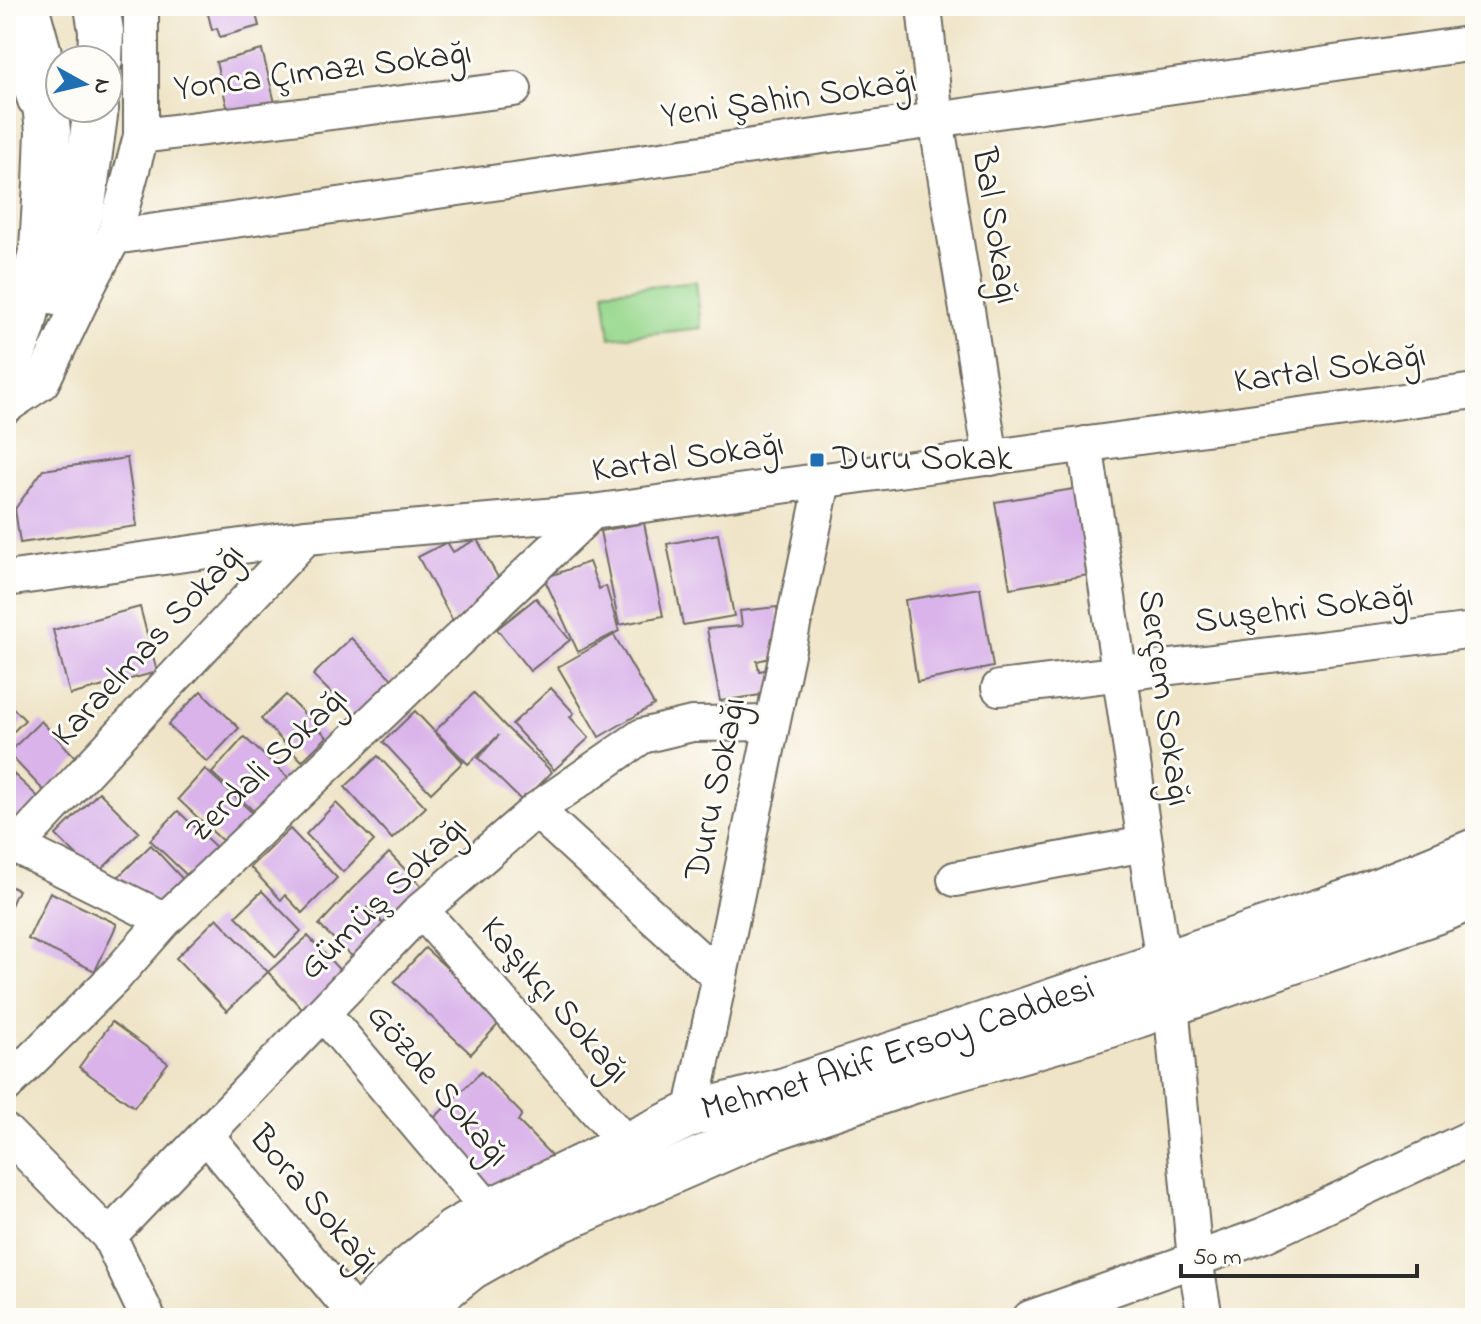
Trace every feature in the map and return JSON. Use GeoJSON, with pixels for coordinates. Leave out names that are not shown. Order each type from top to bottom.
{"type":"FeatureCollection","features":[{"type":"Feature","properties":{"kind":"main road"},"geometry":{"type":"LineString","coordinates":[[6,372],[23,327],[42,248],[47,159],[48,131],[39,53],[26,6]]}},
{"type":"Feature","properties":{"kind":"main road"},"geometry":{"type":"LineString","coordinates":[[97,6],[101,44]]}},
{"type":"Feature","properties":{"kind":"main road"},"geometry":{"type":"LineString","coordinates":[[6,391],[34,349],[59,284],[83,204],[94,124]]}},
{"type":"Feature","properties":{"kind":"main road","name":"Mehmet Akif Ersoy Caddesi"},"geometry":{"type":"LineString","coordinates":[[407,1318],[471,1267],[535,1231],[767,1130],[913,1081],[1110,1025],[1167,983],[1475,851]]}},
{"type":"Feature","properties":{"kind":"main road","name":"Mehmet Akif Ersoy Caddesi"},"geometry":{"type":"LineString","coordinates":[[358,1318],[455,1231],[691,1114],[1446,908],[1475,895]]}},
{"type":"Feature","properties":{"kind":"street"},"geometry":{"type":"LineString","coordinates":[[6,406],[42,382],[114,237],[141,136],[141,6]]}},
{"type":"Feature","properties":{"kind":"street","name":"Bal Sokağı"},"geometry":{"type":"LineString","coordinates":[[924,6],[936,119],[991,458]]}},
{"type":"Feature","properties":{"kind":"street","name":"Yeni Şahin Sokağı"},"geometry":{"type":"LineString","coordinates":[[114,237],[1475,43]]}},
{"type":"Feature","properties":{"kind":"street","name":"Yonca Çımazı Sokağı"},"geometry":{"type":"LineString","coordinates":[[141,136],[514,89]]}},
{"type":"Feature","properties":{"kind":"street","name":"Kartal Sokağı"},"geometry":{"type":"LineString","coordinates":[[6,579],[306,537],[592,512],[1475,391]]}},
{"type":"Feature","properties":{"kind":"street","name":"Serçem Sokağı"},"geometry":{"type":"LineString","coordinates":[[1085,444],[1167,983],[1195,1260],[1205,1318]]}},
{"type":"Feature","properties":{"kind":"street","name":"Duru Sokağı"},"geometry":{"type":"LineString","coordinates":[[691,1114],[823,481]]}},
{"type":"Feature","properties":{"kind":"street","name":"Zerdali Sokağı"},"geometry":{"type":"LineString","coordinates":[[8,1081],[113,979],[165,920],[592,512]]}},
{"type":"Feature","properties":{"kind":"street","name":"Karaelmas Sokağı"},"geometry":{"type":"LineString","coordinates":[[11,843],[306,537]]}},
{"type":"Feature","properties":{"kind":"street","name":"Suşehri Sokağı"},"geometry":{"type":"LineString","coordinates":[[999,688],[1475,630]]}},
{"type":"Feature","properties":{"kind":"street","name":"Gümüş Sokağı"},"geometry":{"type":"LineString","coordinates":[[109,1236],[421,910],[536,810],[642,736],[692,724],[772,723]]}},
{"type":"Feature","properties":{"kind":"street"},"geometry":{"type":"LineString","coordinates":[[536,810],[719,977]]}},
{"type":"Feature","properties":{"kind":"street"},"geometry":{"type":"LineString","coordinates":[[11,843],[165,920]]}},
{"type":"Feature","properties":{"kind":"street"},"geometry":{"type":"LineString","coordinates":[[955,879],[1145,844]]}},
{"type":"Feature","properties":{"kind":"street","name":"Kaşıkçı Sokağı"},"geometry":{"type":"LineString","coordinates":[[421,910],[627,1145]]}},
{"type":"Feature","properties":{"kind":"street","name":"Gözde Sokağı"},"geometry":{"type":"LineString","coordinates":[[323,1013],[490,1211]]}},
{"type":"Feature","properties":{"kind":"street"},"geometry":{"type":"LineString","coordinates":[[6,1132],[109,1236],[148,1318]]}},
{"type":"Feature","properties":{"kind":"street","name":"Bora Sokağı"},"geometry":{"type":"LineString","coordinates":[[206,1135],[358,1318]]}},
{"type":"Feature","properties":{"kind":"street"},"geometry":{"type":"LineString","coordinates":[[1030,1318],[1264,1235],[1475,1136]]}},
{"type":"Feature","properties":{"kind":"lane"},"geometry":{"type":"LineString","coordinates":[[6,42],[47,159]]}},
{"type":"Feature","properties":{"kind":"green space"},"geometry":{"type":"Polygon","coordinates":[[[696,281],[701,328],[610,338],[604,291],[696,281]]]}},
{"type":"Feature","properties":{"kind":"building"},"geometry":{"type":"Polygon","coordinates":[[[206,6],[254,6],[259,26],[220,37],[217,28],[212,30],[206,6]]]}},
{"type":"Feature","properties":{"kind":"building"},"geometry":{"type":"Polygon","coordinates":[[[262,50],[277,111],[231,122],[216,62],[262,50]]]}},
{"type":"Feature","properties":{"kind":"building"},"geometry":{"type":"Polygon","coordinates":[[[127,458],[137,526],[20,543],[15,509],[43,470],[127,458]]]}},
{"type":"Feature","properties":{"kind":"building"},"geometry":{"type":"Polygon","coordinates":[[[1074,489],[1089,575],[1010,588],[995,502],[1074,489]]]}},
{"type":"Feature","properties":{"kind":"building"},"geometry":{"type":"Polygon","coordinates":[[[644,523],[663,616],[619,625],[600,531],[644,523]]]}},
{"type":"Feature","properties":{"kind":"building"},"geometry":{"type":"Polygon","coordinates":[[[718,534],[734,616],[683,625],[667,544],[718,534]]]}},
{"type":"Feature","properties":{"kind":"building"},"geometry":{"type":"Polygon","coordinates":[[[477,539],[506,592],[453,621],[418,557],[447,542],[453,552],[477,539]]]}},
{"type":"Feature","properties":{"kind":"building"},"geometry":{"type":"Polygon","coordinates":[[[589,562],[599,589],[606,586],[619,631],[578,652],[544,578],[589,562]]]}},
{"type":"Feature","properties":{"kind":"building"},"geometry":{"type":"Polygon","coordinates":[[[980,588],[993,667],[917,682],[905,600],[980,588]]]}},
{"type":"Feature","properties":{"kind":"building"},"geometry":{"type":"Polygon","coordinates":[[[536,598],[570,640],[530,671],[497,629],[536,598]]]}},
{"type":"Feature","properties":{"kind":"building"},"geometry":{"type":"Polygon","coordinates":[[[140,607],[157,672],[70,695],[53,630],[140,607]]]}},
{"type":"Feature","properties":{"kind":"building"},"geometry":{"type":"Polygon","coordinates":[[[777,607],[783,655],[757,661],[759,671],[778,668],[767,694],[720,701],[707,629],[742,626],[740,611],[777,607]]]}},
{"type":"Feature","properties":{"kind":"building"},"geometry":{"type":"Polygon","coordinates":[[[614,635],[654,705],[599,737],[558,667],[614,635]]]}},
{"type":"Feature","properties":{"kind":"building"},"geometry":{"type":"Polygon","coordinates":[[[351,638],[393,680],[356,718],[313,675],[351,638]]]}},
{"type":"Feature","properties":{"kind":"building"},"geometry":{"type":"Polygon","coordinates":[[[551,688],[574,713],[570,717],[589,738],[554,770],[512,724],[551,688]]]}},
{"type":"Feature","properties":{"kind":"building"},"geometry":{"type":"Polygon","coordinates":[[[201,691],[239,728],[207,762],[168,725],[201,691]]]}},
{"type":"Feature","properties":{"kind":"building"},"geometry":{"type":"Polygon","coordinates":[[[474,693],[552,772],[523,802],[478,758],[499,735],[468,764],[435,731],[474,693]]]}},
{"type":"Feature","properties":{"kind":"building"},"geometry":{"type":"Polygon","coordinates":[[[286,695],[327,737],[302,761],[261,719],[286,695]]]}},
{"type":"Feature","properties":{"kind":"building"},"geometry":{"type":"Polygon","coordinates":[[[6,701],[25,720],[6,739],[6,701]]]}},
{"type":"Feature","properties":{"kind":"building"},"geometry":{"type":"Polygon","coordinates":[[[415,711],[463,762],[431,793],[383,742],[415,711]]]}},
{"type":"Feature","properties":{"kind":"building"},"geometry":{"type":"Polygon","coordinates":[[[41,721],[78,760],[45,792],[8,753],[41,721]]]}},
{"type":"Feature","properties":{"kind":"building"},"geometry":{"type":"Polygon","coordinates":[[[244,737],[291,780],[259,816],[212,773],[244,737]]]}},
{"type":"Feature","properties":{"kind":"building"},"geometry":{"type":"Polygon","coordinates":[[[378,756],[426,807],[392,839],[345,787],[378,756]]]}},
{"type":"Feature","properties":{"kind":"building"},"geometry":{"type":"Polygon","coordinates":[[[6,767],[49,807],[6,836],[6,767]]]}},
{"type":"Feature","properties":{"kind":"building"},"geometry":{"type":"Polygon","coordinates":[[[205,769],[257,817],[229,847],[178,799],[205,769]]]}},
{"type":"Feature","properties":{"kind":"building"},"geometry":{"type":"Polygon","coordinates":[[[99,792],[139,832],[96,875],[56,835],[99,792]]]}},
{"type":"Feature","properties":{"kind":"building"},"geometry":{"type":"Polygon","coordinates":[[[336,803],[374,841],[343,872],[306,834],[336,803]]]}},
{"type":"Feature","properties":{"kind":"building"},"geometry":{"type":"Polygon","coordinates":[[[178,811],[220,851],[192,880],[150,840],[178,811]]]}},
{"type":"Feature","properties":{"kind":"building"},"geometry":{"type":"Polygon","coordinates":[[[290,829],[337,878],[302,913],[285,895],[281,900],[250,867],[290,829]]]}},
{"type":"Feature","properties":{"kind":"building"},"geometry":{"type":"Polygon","coordinates":[[[151,845],[190,887],[164,915],[116,879],[151,845]]]}},
{"type":"Feature","properties":{"kind":"building"},"geometry":{"type":"Polygon","coordinates":[[[389,853],[425,890],[387,927],[367,907],[390,932],[358,962],[319,925],[389,853]]]}},
{"type":"Feature","properties":{"kind":"building"},"geometry":{"type":"Polygon","coordinates":[[[6,884],[18,890],[6,916],[6,884]]]}},
{"type":"Feature","properties":{"kind":"building"},"geometry":{"type":"Polygon","coordinates":[[[262,891],[301,931],[276,957],[236,916],[262,891]]]}},
{"type":"Feature","properties":{"kind":"building"},"geometry":{"type":"Polygon","coordinates":[[[50,892],[117,924],[95,971],[28,939],[50,892]]]}},
{"type":"Feature","properties":{"kind":"building"},"geometry":{"type":"Polygon","coordinates":[[[217,918],[268,972],[227,1011],[176,958],[217,918]]]}},
{"type":"Feature","properties":{"kind":"building"},"geometry":{"type":"Polygon","coordinates":[[[308,936],[345,976],[305,1012],[268,972],[308,936]]]}},
{"type":"Feature","properties":{"kind":"building"},"geometry":{"type":"Polygon","coordinates":[[[425,948],[503,1019],[471,1054],[394,982],[425,948]]]}},
{"type":"Feature","properties":{"kind":"building"},"geometry":{"type":"Polygon","coordinates":[[[112,1022],[168,1063],[134,1107],[79,1067],[112,1022]]]}},
{"type":"Feature","properties":{"kind":"building"},"geometry":{"type":"Polygon","coordinates":[[[481,1072],[522,1114],[518,1121],[551,1155],[503,1202],[422,1130],[481,1072]]]}},
{"type":"Feature","properties":{"kind":"place","name":"Duru Sokak"},"geometry":{"type":"Point","coordinates":[817,460]}}]}
